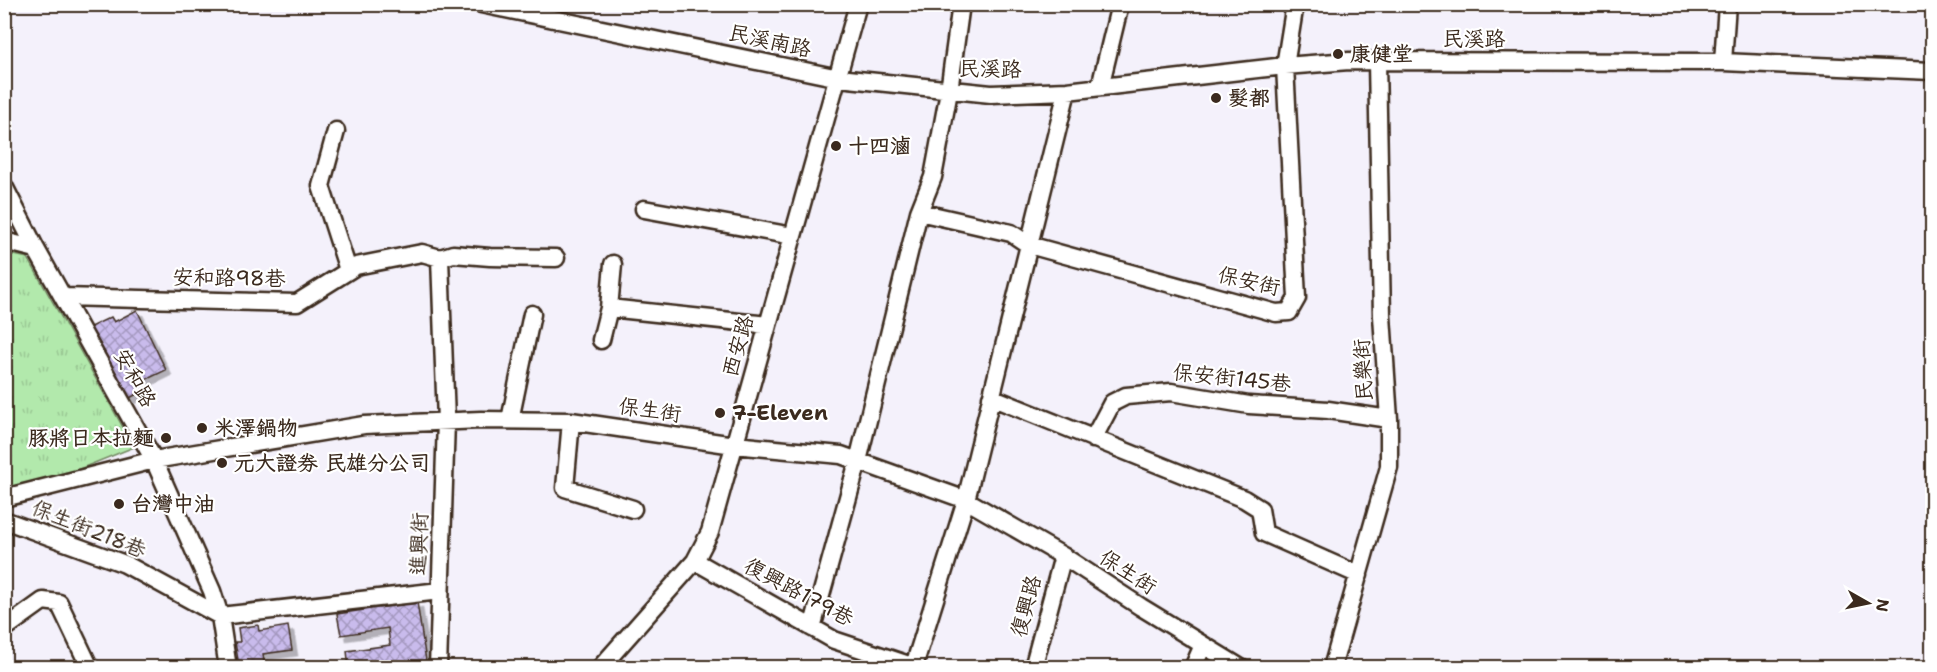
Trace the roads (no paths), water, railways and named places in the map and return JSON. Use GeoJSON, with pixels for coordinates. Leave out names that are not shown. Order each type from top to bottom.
{"type":"FeatureCollection","features":[{"type":"Feature","properties":{"kind":"street","name":"民溪南路"},"geometry":{"type":"LineString","coordinates":[[481,4],[838,78]]}},
{"type":"Feature","properties":{"kind":"street","name":"西安路"},"geometry":{"type":"LineString","coordinates":[[600,668],[695,561],[710,532],[858,4]]}},
{"type":"Feature","properties":{"kind":"street"},"geometry":{"type":"LineString","coordinates":[[812,628],[858,461],[920,212],[933,177],[949,91],[961,4]]}},
{"type":"Feature","properties":{"kind":"street"},"geometry":{"type":"LineString","coordinates":[[1100,87],[1120,4]]}},
{"type":"Feature","properties":{"kind":"street"},"geometry":{"type":"LineString","coordinates":[[1285,66],[1294,4]]}},
{"type":"Feature","properties":{"kind":"street"},"geometry":{"type":"LineString","coordinates":[[1723,62],[1727,4]]}},
{"type":"Feature","properties":{"kind":"street","name":"民溪路"},"geometry":{"type":"LineString","coordinates":[[838,78],[991,94],[1067,91],[1285,66],[1377,62],[1723,62],[1932,71]]}},
{"type":"Feature","properties":{"kind":"street","name":"民樂街"},"geometry":{"type":"LineString","coordinates":[[1332,668],[1389,468],[1389,419],[1382,316],[1377,62]]}},
{"type":"Feature","properties":{"kind":"street","name":"保安街"},"geometry":{"type":"LineString","coordinates":[[1029,245],[1276,313],[1289,312],[1297,298],[1285,66]]}},
{"type":"Feature","properties":{"kind":"street"},"geometry":{"type":"LineString","coordinates":[[916,667],[966,500],[1067,91]]}},
{"type":"Feature","properties":{"kind":"street"},"geometry":{"type":"LineString","coordinates":[[336,132],[321,186],[348,270]]}},
{"type":"Feature","properties":{"kind":"street","name":"安和路"},"geometry":{"type":"LineString","coordinates":[[4,186],[36,249],[154,459],[212,591],[220,616],[228,668]]}},
{"type":"Feature","properties":{"kind":"street"},"geometry":{"type":"LineString","coordinates":[[644,210],[793,236]]}},
{"type":"Feature","properties":{"kind":"street"},"geometry":{"type":"LineString","coordinates":[[920,212],[1011,233],[1029,245]]}},
{"type":"Feature","properties":{"kind":"street"},"geometry":{"type":"LineString","coordinates":[[4,241],[36,249]]}},
{"type":"Feature","properties":{"kind":"street","name":"安和路98巷"},"geometry":{"type":"LineString","coordinates":[[63,297],[297,303],[356,266],[422,253],[440,258],[453,254],[556,258]]}},
{"type":"Feature","properties":{"kind":"street","name":"進興街"},"geometry":{"type":"LineString","coordinates":[[438,662],[446,421],[440,258]]}},
{"type":"Feature","properties":{"kind":"street"},"geometry":{"type":"LineString","coordinates":[[601,340],[609,308],[614,264]]}},
{"type":"Feature","properties":{"kind":"street"},"geometry":{"type":"LineString","coordinates":[[609,308],[768,325]]}},
{"type":"Feature","properties":{"kind":"street"},"geometry":{"type":"LineString","coordinates":[[510,420],[532,314]]}},
{"type":"Feature","properties":{"kind":"street","name":"保安街145巷"},"geometry":{"type":"LineString","coordinates":[[1093,439],[1112,403],[1126,396],[1171,392],[1249,405],[1328,410],[1389,419]]}},
{"type":"Feature","properties":{"kind":"street"},"geometry":{"type":"LineString","coordinates":[[991,397],[1244,499],[1260,509],[1264,533],[1359,574]]}},
{"type":"Feature","properties":{"kind":"street","name":"保生街"},"geometry":{"type":"LineString","coordinates":[[4,498],[154,459],[364,425],[446,421],[571,421],[734,445],[841,455],[966,500],[1063,556],[1241,668]]}},
{"type":"Feature","properties":{"kind":"street"},"geometry":{"type":"LineString","coordinates":[[571,421],[565,488],[633,509]]}},
{"type":"Feature","properties":{"kind":"street","name":"保生街218巷"},"geometry":{"type":"LineString","coordinates":[[4,520],[125,564],[220,616]]}},
{"type":"Feature","properties":{"kind":"street","name":"復興路"},"geometry":{"type":"LineString","coordinates":[[1033,668],[1063,556]]}},
{"type":"Feature","properties":{"kind":"street","name":"復興路179巷"},"geometry":{"type":"LineString","coordinates":[[695,561],[834,640],[916,667]]}},
{"type":"Feature","properties":{"kind":"street"},"geometry":{"type":"LineString","coordinates":[[220,616],[440,591]]}},
{"type":"Feature","properties":{"kind":"street"},"geometry":{"type":"LineString","coordinates":[[4,629],[43,601],[59,603],[90,668]]}},
{"type":"Feature","properties":{"kind":"street"},"geometry":{"type":"LineString","coordinates":[[1193,668],[1203,645]]}},
{"type":"Feature","properties":{"kind":"street"},"geometry":{"type":"LineString","coordinates":[[438,662],[454,668]]}},
{"type":"Feature","properties":{"kind":"place","name":"康健堂"},"geometry":{"type":"Point","coordinates":[1338,54]}},
{"type":"Feature","properties":{"kind":"place","name":"髮都"},"geometry":{"type":"Point","coordinates":[1216,98]}},
{"type":"Feature","properties":{"kind":"place","name":"十四滷"},"geometry":{"type":"Point","coordinates":[836,146]}},
{"type":"Feature","properties":{"kind":"place","name":"7-Eleven"},"geometry":{"type":"Point","coordinates":[720,413]}},
{"type":"Feature","properties":{"kind":"place","name":"米澤鍋物"},"geometry":{"type":"Point","coordinates":[202,428]}},
{"type":"Feature","properties":{"kind":"place","name":"豚將日本拉麵"},"geometry":{"type":"Point","coordinates":[166,438]}},
{"type":"Feature","properties":{"kind":"place","name":"元大證券 民雄分公司"},"geometry":{"type":"Point","coordinates":[222,463]}},
{"type":"Feature","properties":{"kind":"place","name":"台灣中油"},"geometry":{"type":"Point","coordinates":[119,504]}}]}
